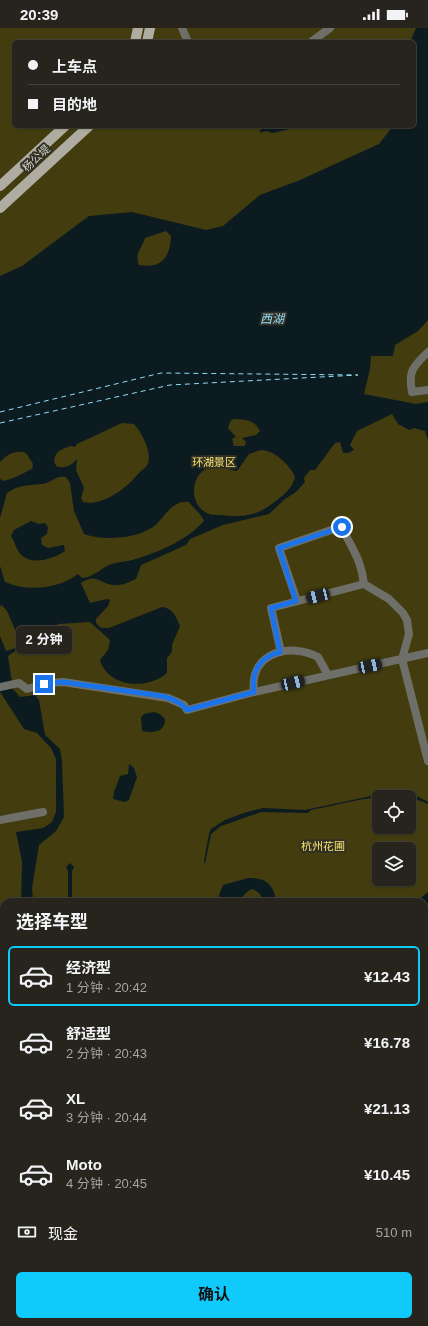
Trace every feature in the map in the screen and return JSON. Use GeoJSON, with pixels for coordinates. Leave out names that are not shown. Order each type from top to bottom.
{"type":"FeatureCollection","features":[{"type":"Feature","properties":{"kind":"main road"},"geometry":{"type":"LineString","coordinates":[[135,40],[138,28]]}},
{"type":"Feature","properties":{"kind":"main road"},"geometry":{"type":"LineString","coordinates":[[147,40],[150,28]]}},
{"type":"Feature","properties":{"kind":"main road","name":"杨公堤"},"geometry":{"type":"LineString","coordinates":[[0,186],[63,128]]}},
{"type":"Feature","properties":{"kind":"main road","name":"杨公堤"},"geometry":{"type":"LineString","coordinates":[[0,208],[87,128]]}},
{"type":"Feature","properties":{"kind":"street"},"geometry":{"type":"LineString","coordinates":[[182,28],[187,40]]}},
{"type":"Feature","properties":{"kind":"street"},"geometry":{"type":"LineString","coordinates":[[314,40],[330,28]]}},
{"type":"Feature","properties":{"kind":"street"},"geometry":{"type":"LineString","coordinates":[[428,352],[412,369],[409,379],[412,392],[428,390]]}},
{"type":"Feature","properties":{"kind":"street"},"geometry":{"type":"LineString","coordinates":[[296,601],[279,548],[337,528],[342,527],[359,559],[364,584]]}},
{"type":"Feature","properties":{"kind":"street"},"geometry":{"type":"LineString","coordinates":[[280,652],[271,608],[364,584],[389,599],[403,613],[407,620],[408,634],[402,659],[428,761]]}},
{"type":"Feature","properties":{"kind":"street"},"geometry":{"type":"LineString","coordinates":[[254,692],[253,678],[259,663],[265,658],[280,652],[301,651],[312,654],[318,657],[323,663],[328,675]]}},
{"type":"Feature","properties":{"kind":"street"},"geometry":{"type":"LineString","coordinates":[[0,687],[19,683],[27,689],[48,683],[63,682],[162,696],[175,700],[184,705],[187,710],[254,692],[428,652]]}},
{"type":"Feature","properties":{"kind":"street"},"geometry":{"type":"LineString","coordinates":[[0,820],[43,812]]}},
{"type":"Feature","properties":{"kind":"green space","name":"环湖景区"},"geometry":{"type":"Polygon","coordinates":[[[0,28],[428,28],[428,898],[0,898],[0,28]]]}},
{"type":"Feature","properties":{"kind":"water","name":"西湖"},"geometry":{"type":"Polygon","coordinates":[[[416,28],[428,28],[428,320],[418,331],[395,345],[393,356],[371,356],[370,369],[364,394],[416,404],[428,402],[428,440],[425,431],[414,428],[409,430],[398,424],[392,414],[357,431],[350,445],[354,450],[348,453],[343,453],[340,442],[335,443],[315,470],[310,470],[304,478],[305,482],[296,492],[285,499],[269,514],[223,525],[190,539],[186,545],[141,565],[136,579],[125,584],[114,585],[94,579],[86,580],[81,583],[90,603],[107,599],[110,600],[108,606],[96,619],[96,623],[101,628],[109,628],[162,607],[169,609],[174,614],[180,626],[172,645],[172,652],[167,658],[167,673],[159,678],[140,684],[120,681],[111,676],[104,669],[100,660],[108,650],[110,640],[90,622],[58,624],[55,628],[51,641],[24,645],[8,656],[13,689],[20,697],[35,695],[39,700],[45,735],[60,749],[62,761],[64,817],[56,831],[39,845],[32,888],[33,898],[21,898],[22,862],[16,832],[43,828],[52,822],[56,812],[56,759],[51,748],[37,733],[24,729],[0,692],[0,636],[6,651],[16,648],[20,641],[7,611],[2,605],[0,606],[0,566],[5,582],[33,588],[52,586],[62,583],[78,574],[82,578],[86,578],[112,564],[128,561],[159,551],[188,535],[204,521],[189,502],[183,502],[177,504],[169,510],[153,527],[138,534],[119,538],[100,538],[84,534],[74,511],[70,483],[66,477],[59,477],[45,483],[20,487],[7,493],[0,518],[0,478],[2,481],[14,478],[32,469],[33,464],[26,453],[22,452],[12,453],[0,462],[0,276],[22,266],[89,216],[132,212],[206,230],[223,226],[260,195],[300,180],[379,144],[391,128],[416,128],[416,40],[411,40],[416,28]],[[166,231],[145,238],[137,257],[139,265],[154,265],[163,260],[169,250],[171,236],[166,231]],[[233,419],[228,428],[236,437],[232,439],[234,446],[245,446],[246,442],[242,438],[256,435],[260,431],[252,422],[241,419],[233,419]],[[122,423],[77,444],[75,447],[70,446],[63,449],[56,455],[54,462],[57,467],[68,466],[77,459],[76,470],[84,488],[81,498],[83,502],[98,502],[114,495],[127,485],[145,468],[148,463],[149,454],[146,443],[140,432],[134,424],[122,423]],[[261,450],[249,454],[237,471],[212,467],[199,474],[194,486],[194,492],[200,508],[212,515],[248,515],[266,508],[286,492],[292,484],[295,476],[281,459],[272,453],[261,450]]]}},
{"type":"Feature","properties":{"kind":"water"},"geometry":{"type":"Polygon","coordinates":[[[261,128],[290,128],[273,133],[266,131],[260,133],[261,128]]]}},
{"type":"Feature","properties":{"kind":"water"},"geometry":{"type":"Polygon","coordinates":[[[31,521],[39,524],[45,523],[48,527],[47,534],[41,538],[42,545],[48,548],[64,545],[65,551],[45,560],[34,560],[24,557],[18,550],[11,536],[14,530],[31,521]]]}},
{"type":"Feature","properties":{"kind":"water"},"geometry":{"type":"Polygon","coordinates":[[[154,712],[160,714],[165,719],[163,727],[154,732],[142,731],[141,717],[144,714],[154,712]]]}},
{"type":"Feature","properties":{"kind":"water"},"geometry":{"type":"Polygon","coordinates":[[[129,764],[134,768],[137,777],[129,800],[125,802],[113,799],[120,776],[128,774],[129,764]]]}},
{"type":"Feature","properties":{"kind":"water"},"geometry":{"type":"Polygon","coordinates":[[[371,796],[372,798],[311,810],[308,813],[261,812],[221,826],[211,834],[205,864],[204,861],[211,829],[225,820],[263,808],[305,810],[371,796]]]}},
{"type":"Feature","properties":{"kind":"water"},"geometry":{"type":"Polygon","coordinates":[[[416,796],[428,802],[428,804],[416,800],[416,796]]]}},
{"type":"Feature","properties":{"kind":"water"},"geometry":{"type":"Polygon","coordinates":[[[70,863],[74,867],[72,871],[72,898],[68,898],[68,871],[66,867],[70,863]]]}},
{"type":"Feature","properties":{"kind":"water"},"geometry":{"type":"Polygon","coordinates":[[[248,878],[256,878],[264,880],[270,885],[276,898],[262,898],[259,893],[253,889],[241,898],[220,898],[219,895],[223,885],[248,878]]]}},
{"type":"Feature","properties":{"kind":"water"},"geometry":{"type":"Polygon","coordinates":[[[428,892],[428,898],[421,898],[428,892]]]}},
{"type":"Feature","properties":{"kind":"ferry route"},"geometry":{"type":"LineString","coordinates":[[0,412],[161,373],[358,375],[170,385],[0,423]]}},
{"type":"Feature","properties":{"kind":"route"},"geometry":{"type":"LineString","coordinates":[[44,684],[63,682],[162,696],[175,700],[184,705],[187,710],[254,692],[253,678],[259,663],[265,658],[280,652],[271,608],[296,601],[279,548],[342,527]]}},
{"type":"Feature","properties":{"kind":"park label","name":"杭州花圃"},"geometry":{"type":"Point","coordinates":[323,846]}}]}
